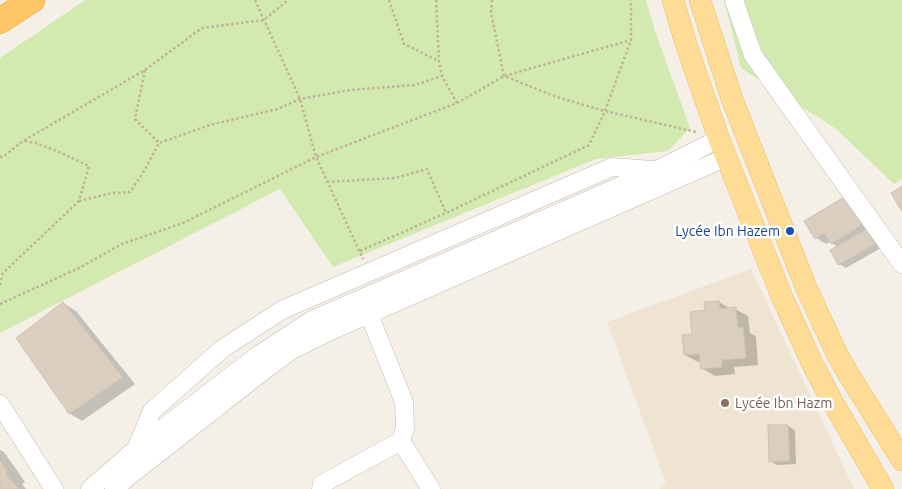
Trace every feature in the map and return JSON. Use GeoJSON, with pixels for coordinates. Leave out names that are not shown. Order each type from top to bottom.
{"type":"FeatureCollection","features":[{"type":"Feature","properties":{"kind":"highway"},"geometry":{"type":"LineString","coordinates":[[0,21],[32,0]]}},
{"type":"Feature","properties":{"kind":"main road"},"geometry":{"type":"LineString","coordinates":[[673,0],[687,47],[721,141],[782,296],[813,365],[832,401],[884,489]]}},
{"type":"Feature","properties":{"kind":"main road"},"geometry":{"type":"LineString","coordinates":[[700,0],[732,99],[806,287],[849,375],[893,432],[902,460]]}},
{"type":"Feature","properties":{"kind":"street"},"geometry":{"type":"LineString","coordinates":[[734,0],[753,55],[902,264]]}},
{"type":"Feature","properties":{"kind":"street"},"geometry":{"type":"LineString","coordinates":[[90,489],[136,449],[257,356],[312,320],[721,141]]}},
{"type":"Feature","properties":{"kind":"street"},"geometry":{"type":"LineString","coordinates":[[114,489],[128,476],[292,350],[721,141]]}},
{"type":"Feature","properties":{"kind":"street"},"geometry":{"type":"LineString","coordinates":[[136,449],[152,411],[222,349],[282,310],[612,167],[656,171]]}},
{"type":"Feature","properties":{"kind":"street"},"geometry":{"type":"LineString","coordinates":[[322,489],[322,484],[401,442],[405,428],[404,402],[363,317],[353,302]]}},
{"type":"Feature","properties":{"kind":"street"},"geometry":{"type":"LineString","coordinates":[[0,404],[54,489]]}},
{"type":"Feature","properties":{"kind":"street"},"geometry":{"type":"LineString","coordinates":[[401,442],[431,489]]}},
{"type":"Feature","properties":{"kind":"path"},"geometry":{"type":"LineString","coordinates":[[255,0],[300,99],[316,157],[370,272]]}},
{"type":"Feature","properties":{"kind":"path"},"geometry":{"type":"LineString","coordinates":[[0,157],[23,141],[144,70],[202,28],[264,20],[288,0]]}},
{"type":"Feature","properties":{"kind":"path"},"geometry":{"type":"LineString","coordinates":[[389,0],[404,44],[439,61]]}},
{"type":"Feature","properties":{"kind":"path"},"geometry":{"type":"LineString","coordinates":[[436,0],[439,61],[442,76],[457,103]]}},
{"type":"Feature","properties":{"kind":"path"},"geometry":{"type":"LineString","coordinates":[[492,0],[491,13],[504,76]]}},
{"type":"Feature","properties":{"kind":"path"},"geometry":{"type":"LineString","coordinates":[[360,251],[589,145],[605,111],[631,40],[631,0]]}},
{"type":"Feature","properties":{"kind":"path"},"geometry":{"type":"LineString","coordinates":[[0,304],[79,268],[122,244],[182,223],[316,157],[457,103],[504,76],[631,40]]}},
{"type":"Feature","properties":{"kind":"path"},"geometry":{"type":"LineString","coordinates":[[144,70],[135,119],[159,143]]}},
{"type":"Feature","properties":{"kind":"path"},"geometry":{"type":"LineString","coordinates":[[79,201],[130,192],[159,143],[210,126],[277,109],[300,99],[350,90],[415,84],[442,76]]}},
{"type":"Feature","properties":{"kind":"path"},"geometry":{"type":"LineString","coordinates":[[504,76],[557,96],[605,111],[695,132],[721,141]]}},
{"type":"Feature","properties":{"kind":"path"},"geometry":{"type":"LineString","coordinates":[[0,285],[3,273],[79,201],[89,166],[52,149],[36,143],[23,141]]}},
{"type":"Feature","properties":{"kind":"path"},"geometry":{"type":"LineString","coordinates":[[327,182],[395,178],[427,169],[446,212]]}},
{"type":"Feature","properties":{"kind":"shaded area","name":"Lycée Ibn Hazm"},"geometry":{"type":"Polygon","coordinates":[[[751,269],[854,489],[659,489],[666,483],[607,322],[751,269]]]}},
{"type":"Feature","properties":{"kind":"green space"},"geometry":{"type":"Polygon","coordinates":[[[85,0],[646,0],[655,31],[690,128],[668,151],[596,159],[333,267],[280,189],[0,333],[0,58],[85,0]]]}},
{"type":"Feature","properties":{"kind":"green space"},"geometry":{"type":"Polygon","coordinates":[[[724,0],[902,0],[902,179],[894,184],[835,128],[741,68],[724,0]]]}},
{"type":"Feature","properties":{"kind":"building"},"geometry":{"type":"Polygon","coordinates":[[[902,186],[902,210],[901,210],[891,193],[902,186]]]}},
{"type":"Feature","properties":{"kind":"building"},"geometry":{"type":"Polygon","coordinates":[[[844,197],[862,225],[831,244],[824,233],[815,239],[804,221],[844,197]]]}},
{"type":"Feature","properties":{"kind":"building"},"geometry":{"type":"Polygon","coordinates":[[[867,229],[875,244],[838,265],[830,250],[867,229]]]}},
{"type":"Feature","properties":{"kind":"building"},"geometry":{"type":"Polygon","coordinates":[[[719,301],[720,309],[736,307],[738,328],[743,327],[746,358],[722,360],[722,367],[701,369],[699,354],[684,355],[682,335],[692,334],[690,312],[705,310],[704,302],[719,301]]]}},
{"type":"Feature","properties":{"kind":"building"},"geometry":{"type":"Polygon","coordinates":[[[63,302],[123,377],[69,414],[16,338],[63,302]]]}},
{"type":"Feature","properties":{"kind":"building"},"geometry":{"type":"Polygon","coordinates":[[[768,425],[788,425],[790,461],[769,462],[768,425]]]}},
{"type":"Feature","properties":{"kind":"building"},"geometry":{"type":"Polygon","coordinates":[[[0,460],[8,472],[5,474],[19,489],[0,489],[0,460]]]}},
{"type":"Feature","properties":{"kind":"place","name":"Lycée Ibn Hazem"},"geometry":{"type":"Point","coordinates":[790,231]}},
{"type":"Feature","properties":{"kind":"place","name":"Lycée Ibn Hazm"},"geometry":{"type":"Point","coordinates":[725,403]}}]}
